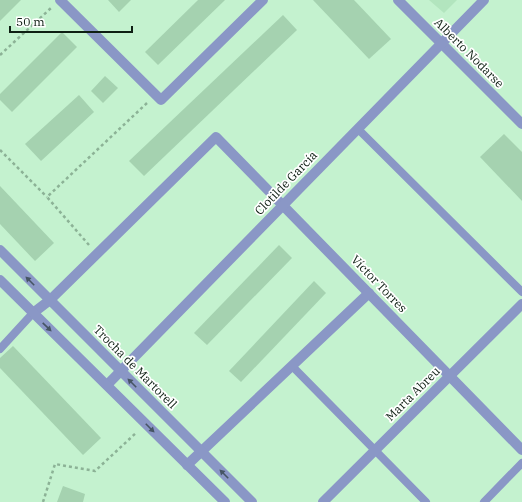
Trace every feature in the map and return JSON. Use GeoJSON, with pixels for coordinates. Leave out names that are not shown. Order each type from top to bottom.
{"type":"FeatureCollection","features":[{"type":"Feature","properties":{"kind":"street"},"geometry":{"type":"LineString","coordinates":[[57,2],[159,97],[263,0]]}},
{"type":"Feature","properties":{"kind":"street","name":"Alberto Nodarse"},"geometry":{"type":"LineString","coordinates":[[398,0],[522,124]]}},
{"type":"Feature","properties":{"kind":"street","name":"Clotilde García"},"geometry":{"type":"LineString","coordinates":[[107,385],[484,0]]}},
{"type":"Feature","properties":{"kind":"street","name":"Víctor Torres"},"geometry":{"type":"LineString","coordinates":[[97,254],[216,137],[522,450]]}},
{"type":"Feature","properties":{"kind":"street","name":"Trocha de Martorell"},"geometry":{"type":"LineString","coordinates":[[0,250],[252,502]]}},
{"type":"Feature","properties":{"kind":"street"},"geometry":{"type":"LineString","coordinates":[[33,313],[50,300],[97,254]]}},
{"type":"Feature","properties":{"kind":"street"},"geometry":{"type":"LineString","coordinates":[[0,280],[225,502]]}},
{"type":"Feature","properties":{"kind":"street"},"geometry":{"type":"LineString","coordinates":[[186,465],[369,293]]}},
{"type":"Feature","properties":{"kind":"street","name":"Marta Abreu"},"geometry":{"type":"LineString","coordinates":[[323,502],[522,304]]}},
{"type":"Feature","properties":{"kind":"lane"},"geometry":{"type":"LineString","coordinates":[[358,129],[522,292]]}},
{"type":"Feature","properties":{"kind":"lane"},"geometry":{"type":"LineString","coordinates":[[0,349],[33,313]]}},
{"type":"Feature","properties":{"kind":"lane"},"geometry":{"type":"LineString","coordinates":[[292,366],[426,502]]}},
{"type":"Feature","properties":{"kind":"lane"},"geometry":{"type":"LineString","coordinates":[[484,502],[522,463]]}},
{"type":"Feature","properties":{"kind":"path"},"geometry":{"type":"LineString","coordinates":[[0,55],[57,2]]}},
{"type":"Feature","properties":{"kind":"path"},"geometry":{"type":"LineString","coordinates":[[47,197],[159,97]]}},
{"type":"Feature","properties":{"kind":"path"},"geometry":{"type":"LineString","coordinates":[[0,150],[47,197],[97,254]]}},
{"type":"Feature","properties":{"kind":"path"},"geometry":{"type":"LineString","coordinates":[[43,502],[55,464],[95,471],[145,424]]}},
{"type":"Feature","properties":{"kind":"shaded area"},"geometry":{"type":"Polygon","coordinates":[[[429,0],[457,0],[444,13],[429,0]]]}},
{"type":"Feature","properties":{"kind":"building"},"geometry":{"type":"Polygon","coordinates":[[[0,0],[21,0],[0,21],[0,0]]]}},
{"type":"Feature","properties":{"kind":"building"},"geometry":{"type":"Polygon","coordinates":[[[108,0],[131,0],[119,12],[108,0]]]}},
{"type":"Feature","properties":{"kind":"building"},"geometry":{"type":"Polygon","coordinates":[[[198,0],[225,0],[158,65],[145,52],[198,0]]]}},
{"type":"Feature","properties":{"kind":"building"},"geometry":{"type":"Polygon","coordinates":[[[313,0],[354,0],[391,39],[369,59],[313,0]]]}},
{"type":"Feature","properties":{"kind":"building"},"geometry":{"type":"Polygon","coordinates":[[[283,15],[297,30],[144,176],[129,161],[283,15]]]}},
{"type":"Feature","properties":{"kind":"building"},"geometry":{"type":"Polygon","coordinates":[[[62,32],[77,47],[12,112],[0,100],[0,94],[62,32]]]}},
{"type":"Feature","properties":{"kind":"building"},"geometry":{"type":"Polygon","coordinates":[[[105,76],[118,88],[103,103],[91,91],[105,76]]]}},
{"type":"Feature","properties":{"kind":"building"},"geometry":{"type":"Polygon","coordinates":[[[79,95],[94,112],[41,161],[25,144],[79,95]]]}},
{"type":"Feature","properties":{"kind":"building"},"geometry":{"type":"Polygon","coordinates":[[[504,134],[522,152],[522,201],[480,157],[504,134]]]}},
{"type":"Feature","properties":{"kind":"building"},"geometry":{"type":"Polygon","coordinates":[[[0,186],[54,243],[35,261],[0,224],[0,186]]]}},
{"type":"Feature","properties":{"kind":"building"},"geometry":{"type":"Polygon","coordinates":[[[279,245],[292,258],[207,345],[194,333],[279,245]]]}},
{"type":"Feature","properties":{"kind":"building"},"geometry":{"type":"Polygon","coordinates":[[[314,281],[326,293],[241,382],[229,371],[314,281]]]}},
{"type":"Feature","properties":{"kind":"building"},"geometry":{"type":"Polygon","coordinates":[[[13,346],[101,438],[83,455],[0,368],[0,358],[13,346]]]}},
{"type":"Feature","properties":{"kind":"building"},"geometry":{"type":"Polygon","coordinates":[[[63,486],[85,494],[83,502],[57,502],[63,486]]]}}]}
